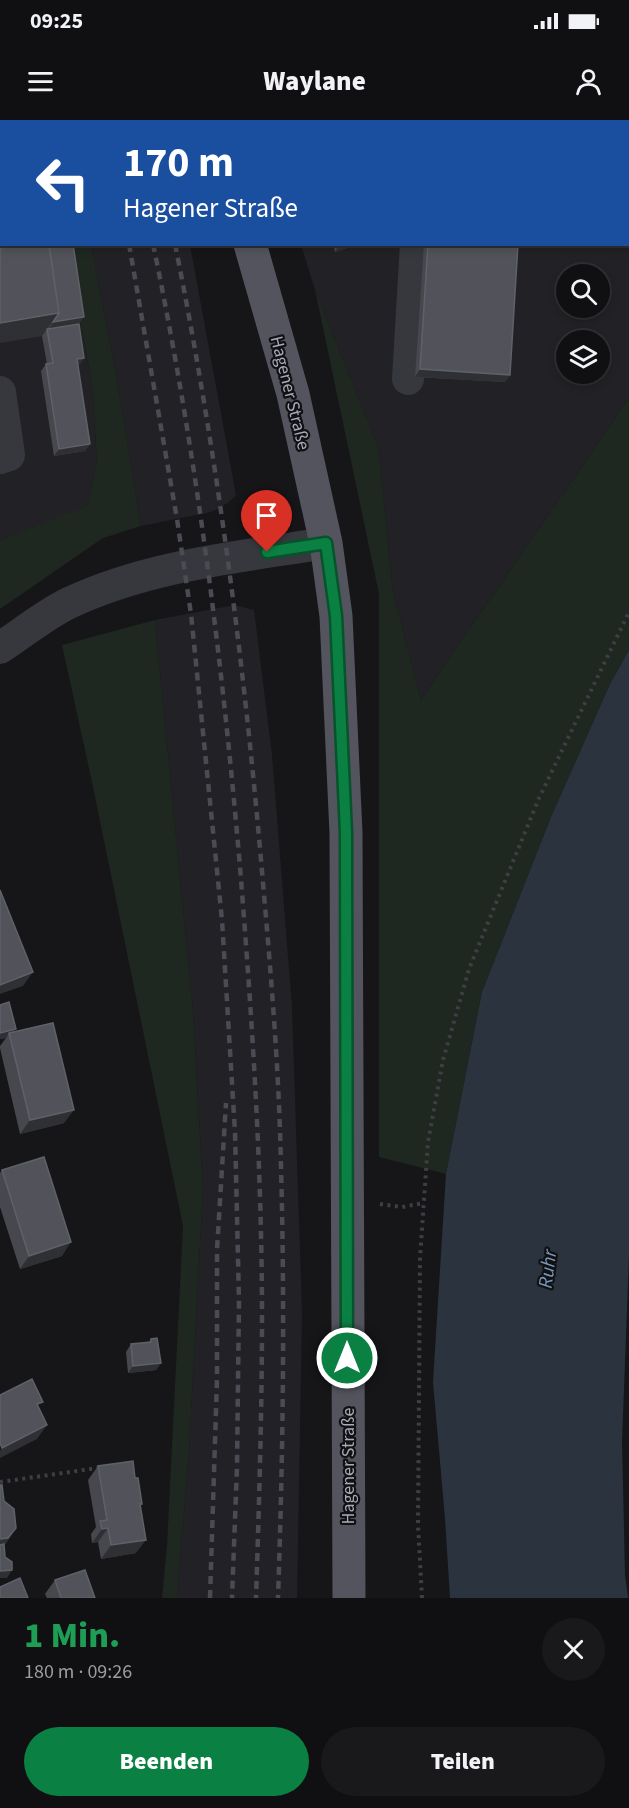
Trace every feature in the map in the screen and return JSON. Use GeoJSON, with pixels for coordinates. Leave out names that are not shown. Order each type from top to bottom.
{"type":"FeatureCollection","features":[{"type":"Feature","properties":{"kind":"main road","name":"Hagener Straße"},"geometry":{"type":"LineString","coordinates":[[251,246],[292,394],[326,543],[336,616],[346,833],[349,1598]]}},
{"type":"Feature","properties":{"kind":"street"},"geometry":{"type":"LineString","coordinates":[[408,379],[416,246]]}},
{"type":"Feature","properties":{"kind":"street"},"geometry":{"type":"LineString","coordinates":[[0,392],[9,455],[0,458]]}},
{"type":"Feature","properties":{"kind":"street"},"geometry":{"type":"LineString","coordinates":[[0,648],[67,604],[121,582],[201,562],[326,543]]}},
{"type":"Feature","properties":{"kind":"path"},"geometry":{"type":"LineString","coordinates":[[422,1598],[418,1525],[420,1258],[428,1142],[443,1060],[469,969],[539,798],[629,612]]}},
{"type":"Feature","properties":{"kind":"path"},"geometry":{"type":"LineString","coordinates":[[346,1197],[356,1196],[379,1204],[402,1207],[424,1203]]}},
{"type":"Feature","properties":{"kind":"path"},"geometry":{"type":"LineString","coordinates":[[0,1482],[98,1468]]}},
{"type":"Feature","properties":{"kind":"shaded area"},"geometry":{"type":"Polygon","coordinates":[[[0,246],[66,246],[92,385],[97,462],[87,507],[0,540],[0,246]]]}},
{"type":"Feature","properties":{"kind":"shaded area"},"geometry":{"type":"Polygon","coordinates":[[[66,246],[91,246],[117,379],[141,526],[103,538],[0,609],[0,540],[87,506],[97,462],[92,385],[66,246]]]}},
{"type":"Feature","properties":{"kind":"shaded area"},"geometry":{"type":"Polygon","coordinates":[[[91,246],[190,246],[236,495],[229,502],[211,512],[141,526],[117,379],[91,246]]]}},
{"type":"Feature","properties":{"kind":"shaded area"},"geometry":{"type":"Polygon","coordinates":[[[301,246],[629,246],[629,398],[421,699],[393,592],[379,449],[315,290],[301,246]]]}},
{"type":"Feature","properties":{"kind":"shaded area"},"geometry":{"type":"Polygon","coordinates":[[[315,290],[379,449],[393,592],[421,699],[629,398],[629,650],[610,684],[551,817],[482,992],[446,1174],[379,1157],[379,594],[315,290]]]}},
{"type":"Feature","properties":{"kind":"shaded area"},"geometry":{"type":"Polygon","coordinates":[[[235,605],[254,610],[272,755],[292,1007],[302,1313],[297,1598],[177,1598],[189,1451],[203,1189],[193,1010],[155,620],[235,605]]]}},
{"type":"Feature","properties":{"kind":"shaded area"},"geometry":{"type":"Polygon","coordinates":[[[155,620],[193,1010],[203,1189],[189,1451],[177,1598],[162,1598],[167,1545],[183,1226],[62,645],[155,620]]]}},
{"type":"Feature","properties":{"kind":"water","name":"Ruhr"},"geometry":{"type":"Polygon","coordinates":[[[629,650],[629,1255],[622,1442],[625,1575],[628,1598],[450,1598],[433,1382],[446,1174],[482,992],[551,817],[610,684],[629,650]]]}},
{"type":"Feature","properties":{"kind":"building"},"geometry":{"type":"Polygon","coordinates":[[[0,246],[49,246],[59,313],[0,323],[0,246]]]}},
{"type":"Feature","properties":{"kind":"building"},"geometry":{"type":"Polygon","coordinates":[[[49,246],[73,246],[84,317],[53,322],[59,313],[49,246]]]}},
{"type":"Feature","properties":{"kind":"building"},"geometry":{"type":"Polygon","coordinates":[[[428,246],[518,246],[510,375],[420,369],[428,246]]]}},
{"type":"Feature","properties":{"kind":"building"},"geometry":{"type":"Polygon","coordinates":[[[79,324],[84,358],[77,359],[90,444],[59,449],[46,364],[53,363],[47,329],[79,324]]]}},
{"type":"Feature","properties":{"kind":"building"},"geometry":{"type":"Polygon","coordinates":[[[0,890],[33,972],[0,985],[0,890]]]}},
{"type":"Feature","properties":{"kind":"building"},"geometry":{"type":"Polygon","coordinates":[[[9,1002],[16,1029],[0,1033],[0,1005],[9,1002]]]}},
{"type":"Feature","properties":{"kind":"building"},"geometry":{"type":"Polygon","coordinates":[[[53,1023],[74,1110],[30,1120],[9,1033],[53,1023]]]}},
{"type":"Feature","properties":{"kind":"building"},"geometry":{"type":"Polygon","coordinates":[[[44,1157],[71,1242],[29,1256],[2,1170],[44,1157]]]}},
{"type":"Feature","properties":{"kind":"building"},"geometry":{"type":"Polygon","coordinates":[[[157,1338],[161,1363],[133,1366],[131,1344],[151,1342],[151,1339],[157,1338]]]}},
{"type":"Feature","properties":{"kind":"building"},"geometry":{"type":"Polygon","coordinates":[[[32,1379],[43,1402],[37,1404],[47,1425],[2,1448],[0,1443],[0,1395],[32,1379]]]}},
{"type":"Feature","properties":{"kind":"building"},"geometry":{"type":"Polygon","coordinates":[[[133,1461],[135,1478],[138,1478],[146,1540],[111,1545],[108,1528],[102,1529],[100,1521],[107,1520],[98,1466],[133,1461]]]}},
{"type":"Feature","properties":{"kind":"building"},"geometry":{"type":"Polygon","coordinates":[[[0,1485],[2,1485],[4,1501],[14,1509],[16,1528],[8,1538],[0,1539],[0,1485]]]}},
{"type":"Feature","properties":{"kind":"building"},"geometry":{"type":"Polygon","coordinates":[[[4,1544],[5,1557],[12,1562],[12,1570],[0,1571],[0,1545],[4,1544]]]}},
{"type":"Feature","properties":{"kind":"building"},"geometry":{"type":"Polygon","coordinates":[[[85,1570],[95,1598],[61,1598],[55,1580],[85,1570]]]}},
{"type":"Feature","properties":{"kind":"building"},"geometry":{"type":"Polygon","coordinates":[[[20,1578],[28,1598],[0,1598],[0,1587],[20,1578]]]}},
{"type":"Feature","properties":{"kind":"railway"},"geometry":{"type":"LineString","coordinates":[[129,246],[177,519],[191,614],[222,920],[235,1132],[239,1301],[237,1467],[232,1598]]}},
{"type":"Feature","properties":{"kind":"railway"},"geometry":{"type":"LineString","coordinates":[[153,246],[182,399],[206,554],[225,710],[244,923],[256,1092],[262,1261],[256,1598]]}},
{"type":"Feature","properties":{"kind":"railway"},"geometry":{"type":"LineString","coordinates":[[175,246],[203,397],[227,551],[254,783],[271,976],[280,1129],[283,1275],[278,1598]]}},
{"type":"Feature","properties":{"kind":"railway"},"geometry":{"type":"LineString","coordinates":[[210,1598],[217,1379],[217,1250],[226,1103]]}},
{"type":"Feature","properties":{"kind":"route"},"geometry":{"type":"LineString","coordinates":[[267,552],[326,543],[336,616],[346,833],[347,1358]]}}]}
